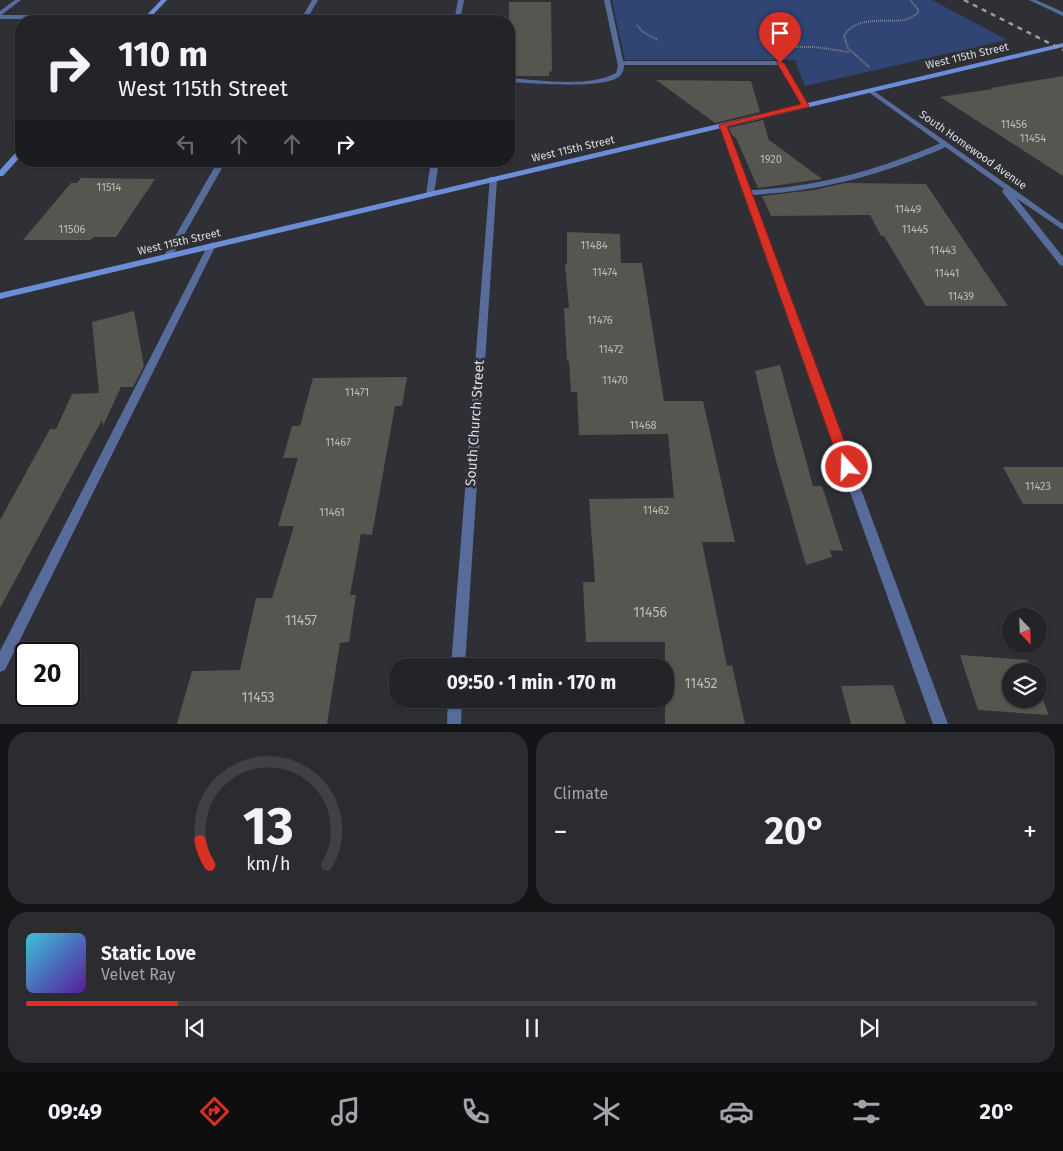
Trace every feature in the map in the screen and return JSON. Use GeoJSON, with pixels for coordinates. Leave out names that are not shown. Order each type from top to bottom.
{"type":"FeatureCollection","features":[{"type":"Feature","properties":{"kind":"street"},"geometry":{"type":"LineString","coordinates":[[0,15],[18,0]]}},
{"type":"Feature","properties":{"kind":"street"},"geometry":{"type":"LineString","coordinates":[[150,15],[164,0]]}},
{"type":"Feature","properties":{"kind":"street"},"geometry":{"type":"LineString","coordinates":[[306,15],[315,0]]}},
{"type":"Feature","properties":{"kind":"street"},"geometry":{"type":"LineString","coordinates":[[458,15],[461,0]]}},
{"type":"Feature","properties":{"kind":"street"},"geometry":{"type":"LineString","coordinates":[[515,80],[583,81],[609,79],[620,72],[620,63],[607,0]]}},
{"type":"Feature","properties":{"kind":"street"},"geometry":{"type":"LineString","coordinates":[[1032,0],[1063,14]]}},
{"type":"Feature","properties":{"kind":"street"},"geometry":{"type":"LineString","coordinates":[[0,15],[15,15]]}},
{"type":"Feature","properties":{"kind":"street","name":"West 115th Street"},"geometry":{"type":"LineString","coordinates":[[0,296],[1063,44]]}},
{"type":"Feature","properties":{"kind":"street"},"geometry":{"type":"LineString","coordinates":[[620,63],[780,63],[805,106]]}},
{"type":"Feature","properties":{"kind":"street","name":"South Homewood Avenue"},"geometry":{"type":"LineString","coordinates":[[869,90],[1063,228]]}},
{"type":"Feature","properties":{"kind":"street"},"geometry":{"type":"LineString","coordinates":[[723,125],[941,724]]}},
{"type":"Feature","properties":{"kind":"street"},"geometry":{"type":"LineString","coordinates":[[747,193],[777,192],[844,181],[884,170],[946,144]]}},
{"type":"Feature","properties":{"kind":"street"},"geometry":{"type":"LineString","coordinates":[[0,174],[15,158]]}},
{"type":"Feature","properties":{"kind":"street"},"geometry":{"type":"LineString","coordinates":[[168,256],[219,167]]}},
{"type":"Feature","properties":{"kind":"street"},"geometry":{"type":"LineString","coordinates":[[430,194],[434,167]]}},
{"type":"Feature","properties":{"kind":"street","name":"South Church Street"},"geometry":{"type":"LineString","coordinates":[[459,658],[493,179]]}},
{"type":"Feature","properties":{"kind":"street"},"geometry":{"type":"LineString","coordinates":[[997,181],[1063,263]]}},
{"type":"Feature","properties":{"kind":"street"},"geometry":{"type":"LineString","coordinates":[[0,665],[212,245]]}},
{"type":"Feature","properties":{"kind":"street"},"geometry":{"type":"LineString","coordinates":[[454,724],[455,708]]}},
{"type":"Feature","properties":{"kind":"path"},"geometry":{"type":"LineString","coordinates":[[871,69],[850,52],[843,38],[850,28],[869,22],[906,20],[913,17],[918,13],[918,9],[910,0]]}},
{"type":"Feature","properties":{"kind":"path"},"geometry":{"type":"LineString","coordinates":[[789,48],[815,47],[850,52]]}},
{"type":"Feature","properties":{"kind":"shaded area"},"geometry":{"type":"Polygon","coordinates":[[[612,0],[932,0],[1007,40],[805,86],[795,60],[625,60],[612,0]]]}},
{"type":"Feature","properties":{"kind":"building"},"geometry":{"type":"Polygon","coordinates":[[[509,2],[551,2],[552,71],[549,72],[549,76],[515,76],[515,15],[509,15],[509,2]]]}},
{"type":"Feature","properties":{"kind":"building"},"geometry":{"type":"Polygon","coordinates":[[[1063,76],[1063,176],[940,97],[992,89],[1063,76]]]}},
{"type":"Feature","properties":{"kind":"building"},"geometry":{"type":"Polygon","coordinates":[[[656,80],[751,81],[760,112],[715,123],[656,80]]]}},
{"type":"Feature","properties":{"kind":"building"},"geometry":{"type":"Polygon","coordinates":[[[763,120],[769,140],[822,179],[758,188],[736,138],[732,135],[729,128],[763,120]]]}},
{"type":"Feature","properties":{"kind":"building"},"geometry":{"type":"Polygon","coordinates":[[[81,178],[155,179],[116,237],[94,237],[90,240],[23,240],[71,183],[77,183],[81,178]]]}},
{"type":"Feature","properties":{"kind":"building"},"geometry":{"type":"Polygon","coordinates":[[[845,183],[926,184],[1008,306],[926,306],[884,236],[881,236],[870,215],[771,216],[762,196],[814,190],[845,183]]]}},
{"type":"Feature","properties":{"kind":"building"},"geometry":{"type":"Polygon","coordinates":[[[567,232],[620,234],[621,263],[642,263],[664,401],[703,401],[735,542],[702,542],[727,666],[732,665],[745,724],[665,724],[665,708],[674,708],[674,658],[665,658],[665,642],[586,642],[583,582],[595,582],[589,499],[674,498],[668,434],[579,435],[577,392],[571,392],[569,361],[567,361],[564,308],[569,308],[565,264],[567,264],[567,232]]]}},
{"type":"Feature","properties":{"kind":"building"},"geometry":{"type":"Polygon","coordinates":[[[134,311],[144,366],[133,387],[121,387],[103,426],[102,420],[0,608],[0,520],[50,429],[56,429],[72,394],[99,393],[92,322],[134,311]]]}},
{"type":"Feature","properties":{"kind":"building"},"geometry":{"type":"Polygon","coordinates":[[[780,365],[813,486],[822,486],[843,551],[830,550],[832,557],[806,565],[775,457],[755,371],[780,365]]]}},
{"type":"Feature","properties":{"kind":"building"},"geometry":{"type":"Polygon","coordinates":[[[407,377],[402,406],[395,406],[372,535],[361,534],[350,595],[356,595],[349,642],[340,643],[327,724],[177,724],[192,671],[240,670],[256,598],[272,598],[294,526],[278,526],[298,458],[283,458],[292,426],[300,426],[313,378],[407,377]]]}},
{"type":"Feature","properties":{"kind":"building"},"geometry":{"type":"Polygon","coordinates":[[[1003,467],[1063,467],[1063,504],[1023,504],[1003,467]]]}},
{"type":"Feature","properties":{"kind":"building"},"geometry":{"type":"Polygon","coordinates":[[[960,655],[1027,660],[1028,663],[1002,663],[1002,708],[1046,708],[1049,715],[978,710],[960,655]]]}},
{"type":"Feature","properties":{"kind":"building"},"geometry":{"type":"Polygon","coordinates":[[[893,685],[906,724],[851,724],[841,686],[893,685]]]}},
{"type":"Feature","properties":{"kind":"railway"},"geometry":{"type":"LineString","coordinates":[[964,0],[1063,50]]}},
{"type":"Feature","properties":{"kind":"route"},"geometry":{"type":"LineString","coordinates":[[780,63],[805,106],[723,125],[847,467]]}}]}
